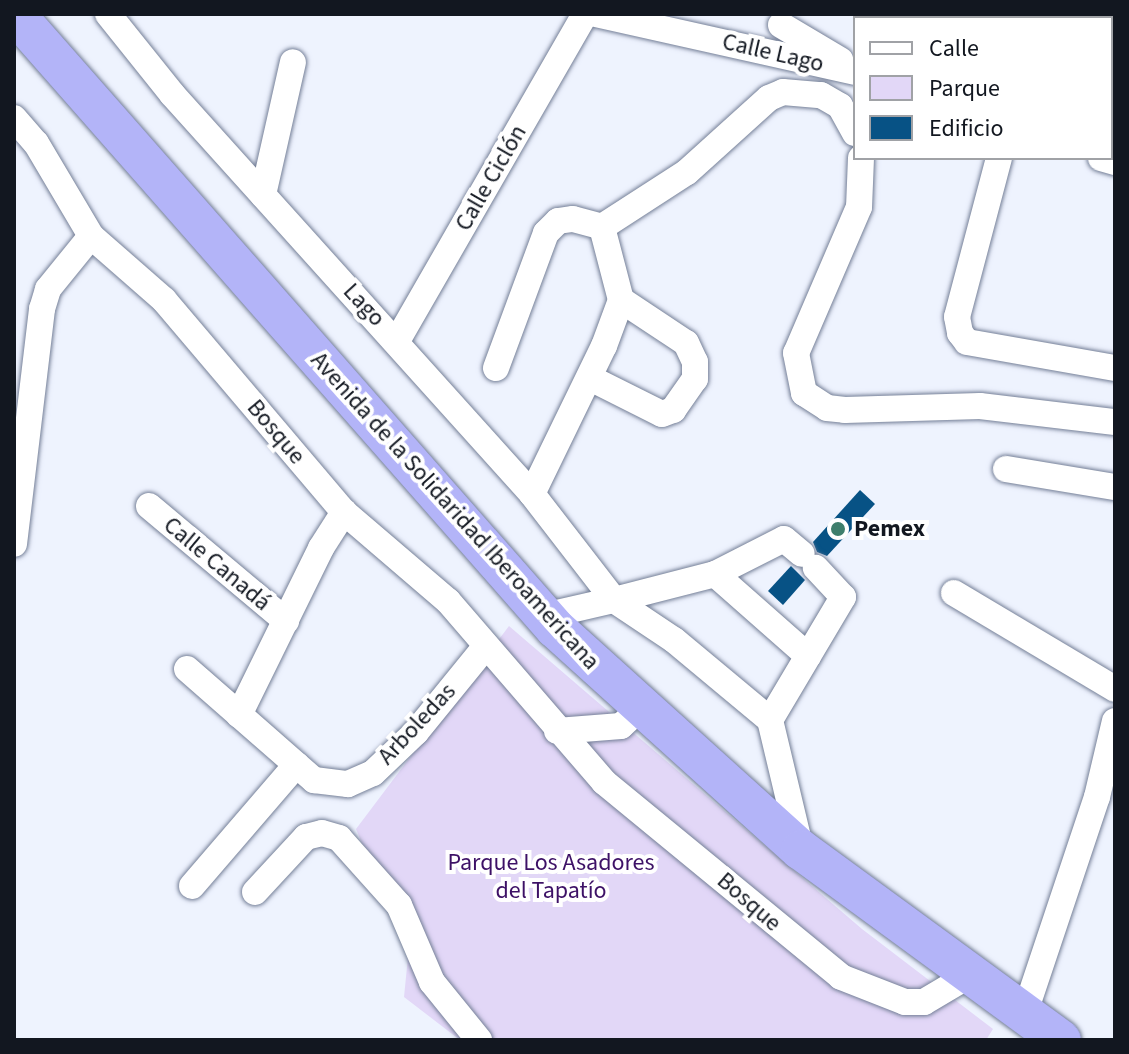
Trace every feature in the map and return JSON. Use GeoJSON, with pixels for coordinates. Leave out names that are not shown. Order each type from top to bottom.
{"type":"FeatureCollection","features":[{"type":"Feature","properties":{"kind":"highway","name":"Avenida de la Solidaridad Iberoamericana"},"geometry":{"type":"LineString","coordinates":[[15,14],[544,616],[640,708],[801,850],[1035,1029]]}},
{"type":"Feature","properties":{"kind":"street","name":"Lago"},"geometry":{"type":"LineString","coordinates":[[108,14],[263,195],[532,494],[614,600],[674,640],[770,720]]}},
{"type":"Feature","properties":{"kind":"street","name":"Calle Ciclón"},"geometry":{"type":"LineString","coordinates":[[397,341],[585,14]]}},
{"type":"Feature","properties":{"kind":"street","name":"Calle Lago"},"geometry":{"type":"LineString","coordinates":[[596,14],[853,71]]}},
{"type":"Feature","properties":{"kind":"street"},"geometry":{"type":"LineString","coordinates":[[747,46],[784,19],[853,70]]}},
{"type":"Feature","properties":{"kind":"street"},"geometry":{"type":"LineString","coordinates":[[263,195],[293,62]]}},
{"type":"Feature","properties":{"kind":"street"},"geometry":{"type":"LineString","coordinates":[[496,368],[546,233],[558,221],[573,219],[602,227],[712,153],[769,98],[803,92],[840,106],[853,129]]}},
{"type":"Feature","properties":{"kind":"street","name":"Bosque"},"geometry":{"type":"LineString","coordinates":[[14,118],[36,143],[91,236],[164,300],[344,512],[448,601],[604,782],[841,977],[905,1002],[924,1002],[968,976]]}},
{"type":"Feature","properties":{"kind":"street"},"geometry":{"type":"LineString","coordinates":[[861,160],[859,207],[796,353],[804,393],[827,408],[845,410],[980,406],[1115,422]]}},
{"type":"Feature","properties":{"kind":"street"},"geometry":{"type":"LineString","coordinates":[[998,160],[957,317],[967,342],[1115,368]]}},
{"type":"Feature","properties":{"kind":"street"},"geometry":{"type":"LineString","coordinates":[[532,494],[590,378],[621,300],[602,227]]}},
{"type":"Feature","properties":{"kind":"street"},"geometry":{"type":"LineString","coordinates":[[14,544],[42,309],[48,289],[91,236]]}},
{"type":"Feature","properties":{"kind":"street"},"geometry":{"type":"LineString","coordinates":[[590,378],[662,414],[673,410],[695,379],[686,343],[621,300]]}},
{"type":"Feature","properties":{"kind":"street"},"geometry":{"type":"LineString","coordinates":[[1006,469],[1115,487]]}},
{"type":"Feature","properties":{"kind":"street","name":"Calle Canadá"},"geometry":{"type":"LineString","coordinates":[[149,506],[286,621]]}},
{"type":"Feature","properties":{"kind":"street"},"geometry":{"type":"LineString","coordinates":[[239,715],[344,512]]}},
{"type":"Feature","properties":{"kind":"street"},"geometry":{"type":"LineString","coordinates":[[544,616],[715,574],[784,539],[809,561],[843,597],[770,720],[801,850]]}},
{"type":"Feature","properties":{"kind":"street"},"geometry":{"type":"LineString","coordinates":[[715,574],[808,656]]}},
{"type":"Feature","properties":{"kind":"street"},"geometry":{"type":"LineString","coordinates":[[954,593],[1115,689]]}},
{"type":"Feature","properties":{"kind":"street","name":"Arboledas"},"geometry":{"type":"LineString","coordinates":[[187,669],[314,780],[348,784],[373,773],[416,732],[486,646]]}},
{"type":"Feature","properties":{"kind":"street"},"geometry":{"type":"LineString","coordinates":[[557,731],[621,726],[640,708]]}},
{"type":"Feature","properties":{"kind":"street"},"geometry":{"type":"LineString","coordinates":[[1035,1029],[1115,721]]}},
{"type":"Feature","properties":{"kind":"street"},"geometry":{"type":"LineString","coordinates":[[192,886],[296,765]]}},
{"type":"Feature","properties":{"kind":"street"},"geometry":{"type":"LineString","coordinates":[[255,892],[306,837],[322,833],[339,838],[399,905],[432,982],[479,1040]]}},
{"type":"Feature","properties":{"kind":"green space","name":"Parque Los Asadores del Tapatío"},"geometry":{"type":"Polygon","coordinates":[[[509,626],[862,929],[993,1029],[986,1040],[460,1040],[404,997],[408,957],[356,829],[509,626]]]}},
{"type":"Feature","properties":{"kind":"building"},"geometry":{"type":"Polygon","coordinates":[[[860,490],[875,504],[827,556],[817,552],[813,542],[860,490]]]}},
{"type":"Feature","properties":{"kind":"building"},"geometry":{"type":"Polygon","coordinates":[[[791,566],[805,580],[783,605],[768,591],[791,566]]]}},
{"type":"Feature","properties":{"kind":"place","name":"Pemex"},"geometry":{"type":"Point","coordinates":[838,529]}}]}
